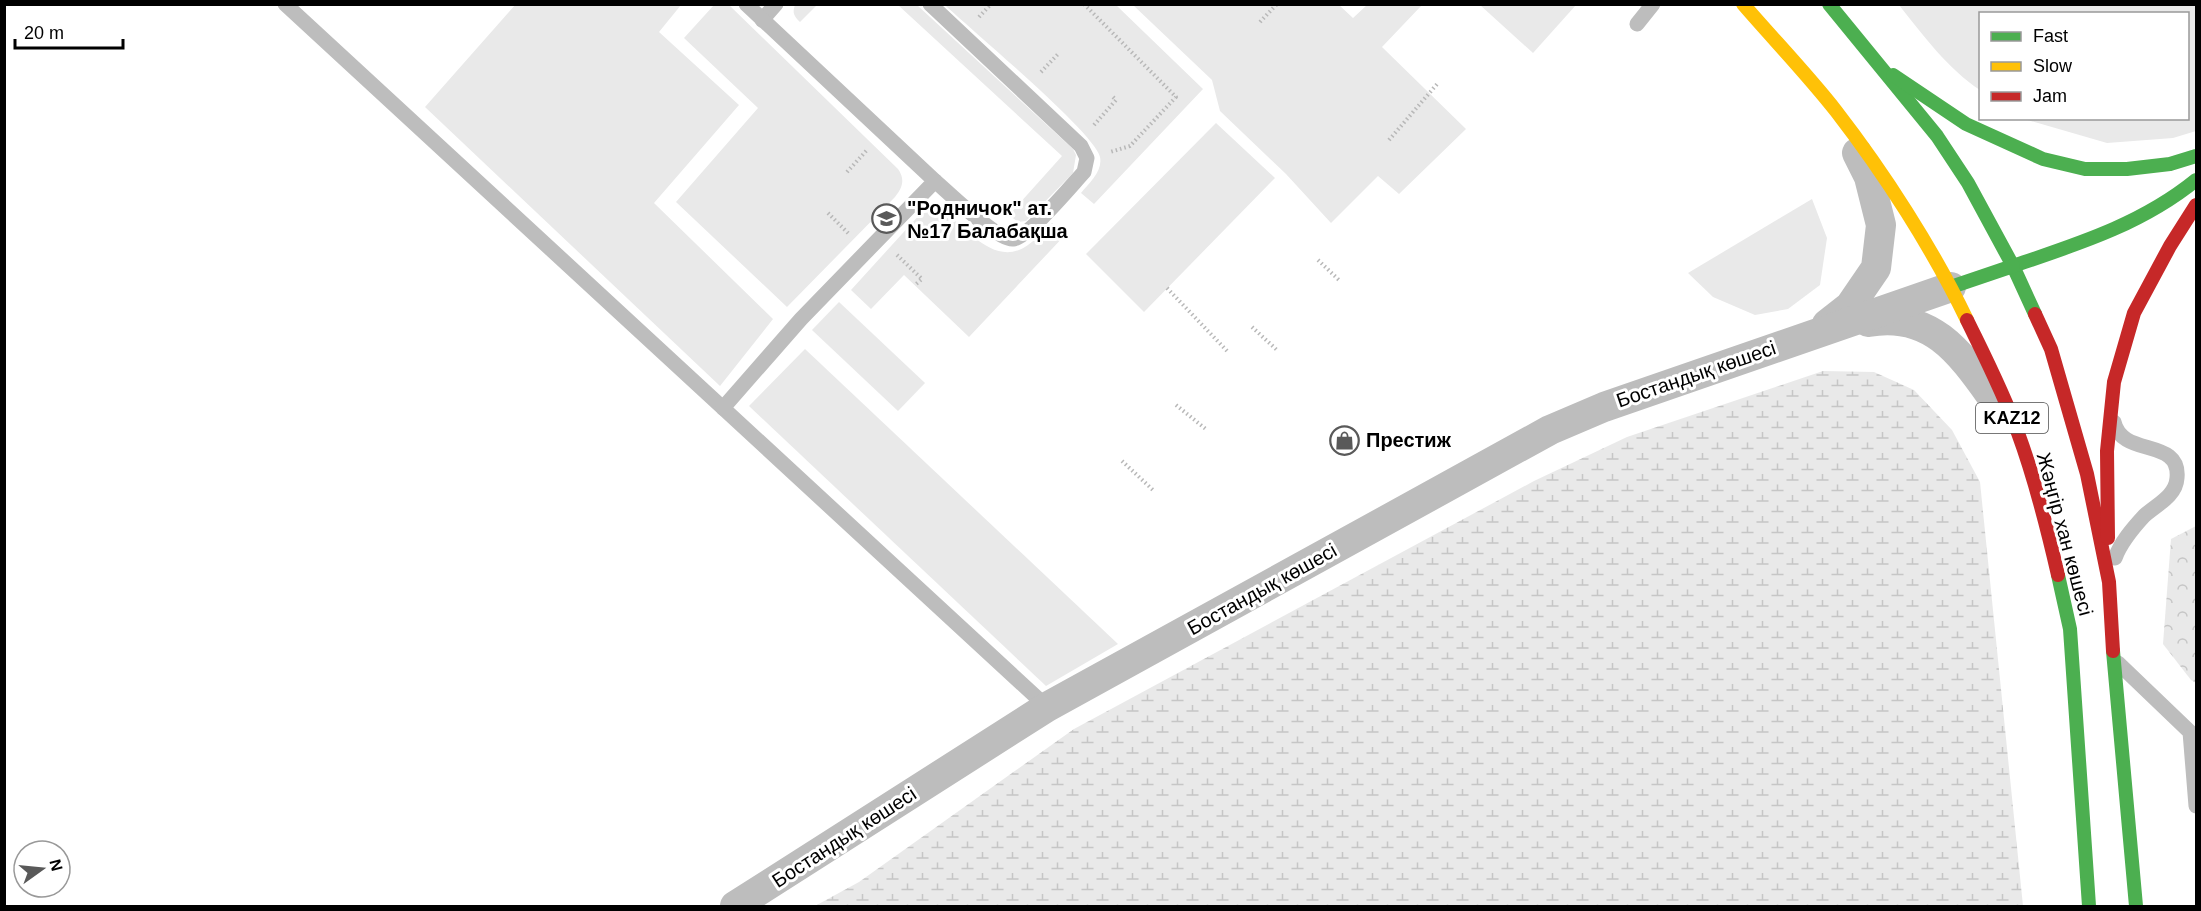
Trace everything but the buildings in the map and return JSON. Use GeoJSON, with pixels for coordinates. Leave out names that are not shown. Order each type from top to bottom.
{"type":"FeatureCollection","features":[{"type":"Feature","properties":{"kind":"main road","name":"Жәңгір хан көшесі"},"geometry":{"type":"LineString","coordinates":[[1743,4],[1835,110],[1879,170],[1951,287],[1998,384],[2018,433],[2045,517],[2070,629],[2089,906]]}},
{"type":"Feature","properties":{"kind":"main road","name":"Жәңгір хан көшесі"},"geometry":{"type":"LineString","coordinates":[[1829,4],[1937,136],[1968,183],[2013,266],[2051,349],[2087,474],[2109,582],[2113,658],[2136,906]]}},
{"type":"Feature","properties":{"kind":"main road"},"geometry":{"type":"LineString","coordinates":[[1877,64],[1966,124],[2043,159],[2085,169],[2127,170],[2170,164],[2196,156]]}},
{"type":"Feature","properties":{"kind":"main road"},"geometry":{"type":"LineString","coordinates":[[1951,287],[2123,226],[2161,207],[2196,180]]}},
{"type":"Feature","properties":{"kind":"main road"},"geometry":{"type":"LineString","coordinates":[[2109,582],[2107,451],[2114,382],[2134,313],[2170,246],[2196,205]]}},
{"type":"Feature","properties":{"kind":"street"},"geometry":{"type":"LineString","coordinates":[[1818,332],[1850,306],[1876,268],[1881,225],[1869,177],[1835,110]]}},
{"type":"Feature","properties":{"kind":"street"},"geometry":{"type":"LineString","coordinates":[[1818,332],[1951,287]]}},
{"type":"Feature","properties":{"kind":"street"},"geometry":{"type":"LineString","coordinates":[[1818,332],[1886,319],[1926,327],[1962,356],[2018,433]]}},
{"type":"Feature","properties":{"kind":"street","name":"Бостандық көшесі"},"geometry":{"type":"LineString","coordinates":[[735,906],[1047,707],[1550,430],[1604,406],[1818,332]]}},
{"type":"Feature","properties":{"kind":"lane"},"geometry":{"type":"LineString","coordinates":[[285,4],[1047,707]]}},
{"type":"Feature","properties":{"kind":"lane"},"geometry":{"type":"LineString","coordinates":[[746,4],[935,181],[997,235],[1011,240],[1025,235],[1084,172],[1087,158],[1081,146],[930,4]]}},
{"type":"Feature","properties":{"kind":"lane"},"geometry":{"type":"LineString","coordinates":[[762,20],[776,4]]}},
{"type":"Feature","properties":{"kind":"lane"},"geometry":{"type":"LineString","coordinates":[[1637,24],[1653,4]]}},
{"type":"Feature","properties":{"kind":"lane"},"geometry":{"type":"LineString","coordinates":[[1844,4],[1861,43]]}},
{"type":"Feature","properties":{"kind":"lane"},"geometry":{"type":"LineString","coordinates":[[723,408],[801,319],[935,181]]}},
{"type":"Feature","properties":{"kind":"lane"},"geometry":{"type":"LineString","coordinates":[[2109,582],[2115,556],[2127,535],[2146,514],[2172,492],[2178,476],[2173,458],[2168,453],[2133,444],[2120,435],[2116,429],[2112,401]]}},
{"type":"Feature","properties":{"kind":"lane"},"geometry":{"type":"LineString","coordinates":[[2113,658],[2190,732],[2196,806]]}},
{"type":"Feature","properties":{"kind":"path"},"geometry":{"type":"LineString","coordinates":[[1084,4],[1176,97],[1130,147],[1087,158]]}},
{"type":"Feature","properties":{"kind":"path"},"geometry":{"type":"LineString","coordinates":[[1260,22],[1277,4]]}},
{"type":"Feature","properties":{"kind":"path"},"geometry":{"type":"LineString","coordinates":[[1389,140],[1438,84]]}},
{"type":"Feature","properties":{"kind":"path"},"geometry":{"type":"LineString","coordinates":[[1077,143],[1116,100],[1111,95]]}},
{"type":"Feature","properties":{"kind":"path"},"geometry":{"type":"LineString","coordinates":[[879,238],[922,279],[915,285]]}},
{"type":"Feature","properties":{"kind":"path"},"geometry":{"type":"LineString","coordinates":[[1318,260],[1340,281]]}},
{"type":"Feature","properties":{"kind":"path"},"geometry":{"type":"LineString","coordinates":[[1167,288],[1228,351]]}},
{"type":"Feature","properties":{"kind":"path"},"geometry":{"type":"LineString","coordinates":[[1252,327],[1278,351]]}},
{"type":"Feature","properties":{"kind":"path"},"geometry":{"type":"LineString","coordinates":[[1176,405],[1207,430]]}},
{"type":"Feature","properties":{"kind":"path"},"geometry":{"type":"LineString","coordinates":[[1122,461],[1153,490]]}},
{"type":"Feature","properties":{"kind":"green space"},"geometry":{"type":"Polygon","coordinates":[[[516,4],[681,5],[659,32],[739,105],[654,203],[773,319],[720,386],[425,107],[516,4]]]}},
{"type":"Feature","properties":{"kind":"green space"},"geometry":{"type":"Polygon","coordinates":[[[795,4],[817,5],[800,22],[794,14],[795,4]]]}},
{"type":"Feature","properties":{"kind":"green space"},"geometry":{"type":"Polygon","coordinates":[[[714,5],[729,5],[898,169],[902,176],[900,190],[895,197],[787,307],[676,202],[758,108],[684,38],[714,5]]]}},
{"type":"Feature","properties":{"kind":"green space"},"geometry":{"type":"Polygon","coordinates":[[[898,5],[917,5],[1073,149],[1076,155],[1073,173],[1026,221],[1018,222],[1009,215],[1062,156],[898,5]]]}},
{"type":"Feature","properties":{"kind":"green space"},"geometry":{"type":"Polygon","coordinates":[[[945,5],[1116,5],[1203,89],[1094,204],[1081,193],[1095,176],[1099,167],[1100,157],[1093,145],[1077,126],[1030,81],[945,5]]]}},
{"type":"Feature","properties":{"kind":"green space"},"geometry":{"type":"Polygon","coordinates":[[[1133,5],[1339,5],[1353,18],[1367,5],[1422,5],[1382,47],[1466,129],[1399,194],[1378,176],[1331,223],[1286,174],[1220,111],[1212,80],[1133,5]]]}},
{"type":"Feature","properties":{"kind":"green space"},"geometry":{"type":"Polygon","coordinates":[[[1480,5],[1576,5],[1533,53],[1480,5]]]}},
{"type":"Feature","properties":{"kind":"green space"},"geometry":{"type":"Polygon","coordinates":[[[1899,5],[2196,5],[2196,131],[2173,138],[2107,143],[2027,120],[2189,120],[2189,12],[1979,12],[1979,89],[1957,72],[1899,5]]]}},
{"type":"Feature","properties":{"kind":"green space"},"geometry":{"type":"Polygon","coordinates":[[[1216,123],[1275,178],[1144,312],[1086,254],[1216,123]]]}},
{"type":"Feature","properties":{"kind":"green space"},"geometry":{"type":"Polygon","coordinates":[[[1812,199],[1827,238],[1820,285],[1788,309],[1755,315],[1713,297],[1688,273],[1812,199]]]}},
{"type":"Feature","properties":{"kind":"green space"},"geometry":{"type":"Polygon","coordinates":[[[932,208],[944,211],[983,244],[1005,252],[1016,251],[1028,245],[1052,223],[1066,234],[969,337],[904,275],[871,309],[851,290],[922,212],[932,208]]]}},
{"type":"Feature","properties":{"kind":"green space"},"geometry":{"type":"Polygon","coordinates":[[[839,302],[925,383],[898,411],[812,330],[839,302]]]}},
{"type":"Feature","properties":{"kind":"green space"},"geometry":{"type":"Polygon","coordinates":[[[805,349],[1118,644],[1046,686],[749,406],[805,349]]]}},
{"type":"Feature","properties":{"kind":"green space"},"geometry":{"type":"Polygon","coordinates":[[[1823,371],[1874,372],[1914,390],[1952,430],[1980,482],[2023,906],[815,906],[859,882],[1074,729],[1534,481],[1627,437],[1823,371]]]}},
{"type":"Feature","properties":{"kind":"green space"},"geometry":{"type":"Polygon","coordinates":[[[2196,526],[2196,683],[2191,680],[2163,644],[2171,539],[2196,526]]]}},
{"type":"Feature","properties":{"kind":"traffic: fast"},"geometry":{"type":"LineString","coordinates":[[1829,4],[1937,136],[1968,183],[2013,266],[2035,314]]}},
{"type":"Feature","properties":{"kind":"traffic: fast"},"geometry":{"type":"LineString","coordinates":[[1893,75],[1966,124],[2043,159],[2085,169],[2127,169],[2170,164],[2196,156]]}},
{"type":"Feature","properties":{"kind":"traffic: fast"},"geometry":{"type":"LineString","coordinates":[[2013,266],[2085,241],[2132,221],[2196,180]]}},
{"type":"Feature","properties":{"kind":"traffic: fast"},"geometry":{"type":"LineString","coordinates":[[1951,287],[2013,266]]}},
{"type":"Feature","properties":{"kind":"traffic: fast"},"geometry":{"type":"LineString","coordinates":[[2058,575],[2070,629],[2089,906]]}},
{"type":"Feature","properties":{"kind":"traffic: fast"},"geometry":{"type":"LineString","coordinates":[[2113,651],[2136,906]]}},
{"type":"Feature","properties":{"kind":"traffic: slow"},"geometry":{"type":"LineString","coordinates":[[1743,4],[1825,97],[1872,160],[1907,212],[1967,320]]}},
{"type":"Feature","properties":{"kind":"traffic: jam"},"geometry":{"type":"LineString","coordinates":[[2108,538],[2107,451],[2114,382],[2134,313],[2170,246],[2196,205]]}},
{"type":"Feature","properties":{"kind":"traffic: jam"},"geometry":{"type":"LineString","coordinates":[[2035,314],[2051,349],[2087,474],[2109,582],[2113,651]]}},
{"type":"Feature","properties":{"kind":"traffic: jam"},"geometry":{"type":"LineString","coordinates":[[1967,320],[2018,433],[2040,503],[2058,575]]}},
{"type":"Feature","properties":{"kind":"place","name":"\"Родничок\" ат. №17 Балабақша"},"geometry":{"type":"Point","coordinates":[886,219]}},
{"type":"Feature","properties":{"kind":"place","name":"Престиж"},"geometry":{"type":"Point","coordinates":[1345,440]}}]}
